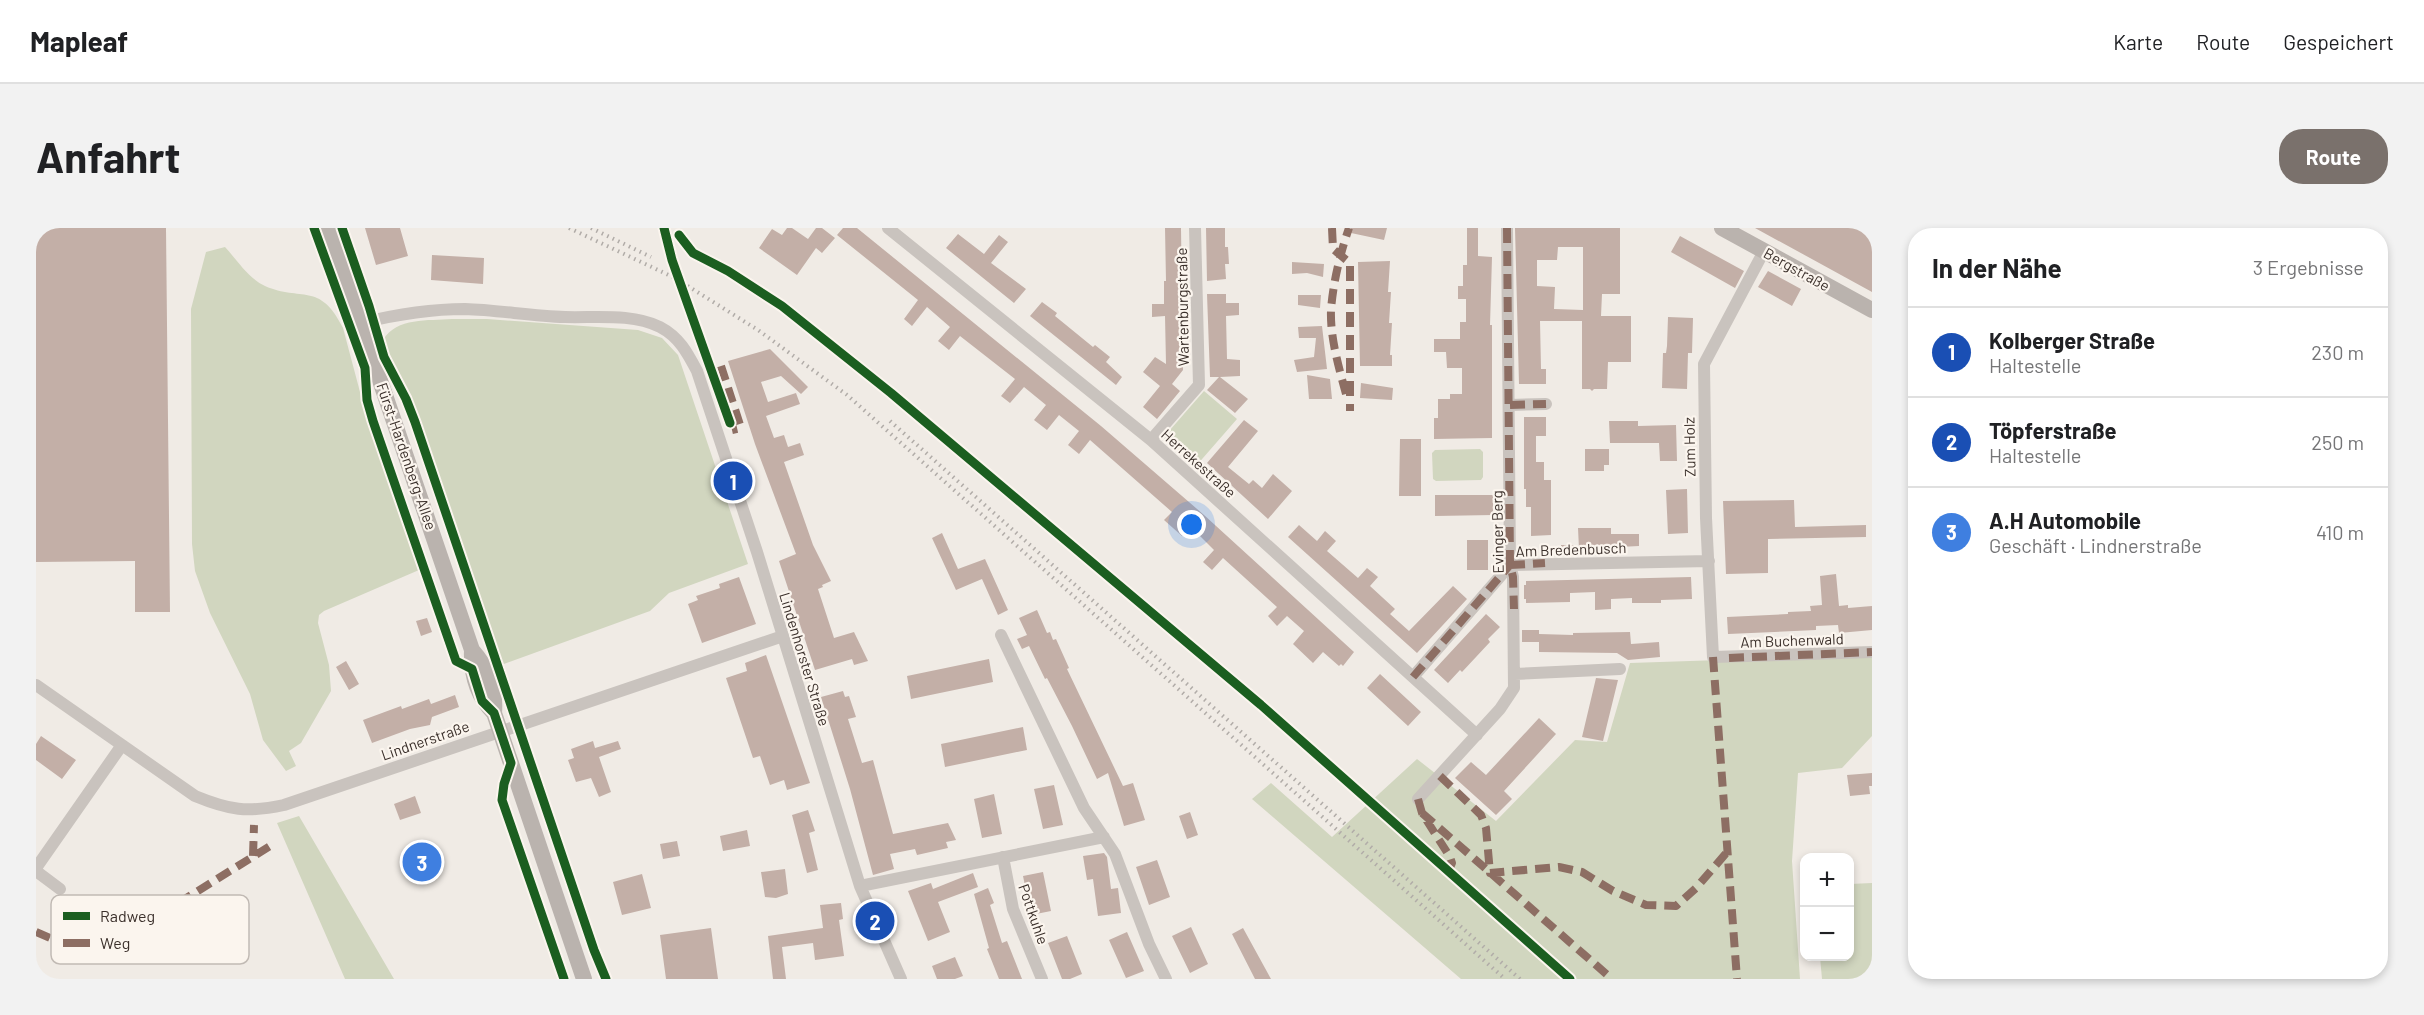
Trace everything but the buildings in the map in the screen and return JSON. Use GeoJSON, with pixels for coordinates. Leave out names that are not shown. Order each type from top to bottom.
{"type":"FeatureCollection","features":[{"type":"Feature","properties":{"kind":"street","name":"Fürst-Hardenberg-Allee"},"geometry":{"type":"LineString","coordinates":[[328,228],[472,650],[472,669],[482,701],[494,713],[584,979]]}},
{"type":"Feature","properties":{"kind":"street","name":"Herrekestraße"},"geometry":{"type":"LineString","coordinates":[[888,228],[1151,440],[1477,735]]}},
{"type":"Feature","properties":{"kind":"street","name":"Wartenburgstraße"},"geometry":{"type":"LineString","coordinates":[[1151,440],[1199,385],[1195,228]]}},
{"type":"Feature","properties":{"kind":"street","name":"Evinger Berg"},"geometry":{"type":"LineString","coordinates":[[1418,799],[1477,735],[1514,688],[1513,577],[1510,565],[1507,228]]}},
{"type":"Feature","properties":{"kind":"street","name":"Bergstraße"},"geometry":{"type":"LineString","coordinates":[[1722,228],[1872,310]]}},
{"type":"Feature","properties":{"kind":"street","name":"Zum Holz"},"geometry":{"type":"LineString","coordinates":[[1713,657],[1706,518],[1704,364],[1764,251]]}},
{"type":"Feature","properties":{"kind":"street","name":"Lindenhorster Straße"},"geometry":{"type":"LineString","coordinates":[[361,323],[418,313],[465,309],[550,317],[626,319],[639,320],[661,327],[684,346],[697,371],[783,636],[860,886],[901,979]]}},
{"type":"Feature","properties":{"kind":"street"},"geometry":{"type":"LineString","coordinates":[[1510,405],[1546,405]]}},
{"type":"Feature","properties":{"kind":"street","name":"Am Bredenbusch"},"geometry":{"type":"LineString","coordinates":[[1413,677],[1510,565],[1709,561]]}},
{"type":"Feature","properties":{"kind":"street"},"geometry":{"type":"LineString","coordinates":[[1001,635],[1084,808],[1115,854],[1149,944],[1166,979]]}},
{"type":"Feature","properties":{"kind":"street","name":"Lindnerstraße"},"geometry":{"type":"LineString","coordinates":[[36,685],[195,796],[219,806],[258,811],[284,805],[783,636]]}},
{"type":"Feature","properties":{"kind":"street","name":"Am Buchenwald"},"geometry":{"type":"LineString","coordinates":[[1713,657],[1872,652]]}},
{"type":"Feature","properties":{"kind":"street"},"geometry":{"type":"LineString","coordinates":[[1515,674],[1620,669]]}},
{"type":"Feature","properties":{"kind":"street"},"geometry":{"type":"LineString","coordinates":[[60,889],[36,870],[122,745]]}},
{"type":"Feature","properties":{"kind":"street"},"geometry":{"type":"LineString","coordinates":[[860,886],[1104,837]]}},
{"type":"Feature","properties":{"kind":"street","name":"Pottkuhle"},"geometry":{"type":"LineString","coordinates":[[1003,857],[1013,909],[1042,979]]}},
{"type":"Feature","properties":{"kind":"green space"},"geometry":{"type":"Polygon","coordinates":[[[225,247],[248,274],[259,283],[278,290],[318,298],[335,313],[343,328],[368,422],[419,570],[319,615],[318,623],[329,665],[331,691],[301,743],[289,751],[296,766],[286,771],[263,740],[250,694],[210,613],[195,571],[192,544],[191,309],[206,252],[225,247]]]}},
{"type":"Feature","properties":{"kind":"green space"},"geometry":{"type":"Polygon","coordinates":[[[487,319],[638,330],[662,338],[678,355],[748,564],[669,593],[650,611],[501,665],[410,400],[392,365],[383,340],[396,327],[405,324],[423,320],[487,319]]]}},
{"type":"Feature","properties":{"kind":"green space"},"geometry":{"type":"Polygon","coordinates":[[[1204,391],[1237,419],[1196,466],[1163,438],[1204,391]]]}},
{"type":"Feature","properties":{"kind":"green space"},"geometry":{"type":"Polygon","coordinates":[[[1480,449],[1483,452],[1481,480],[1436,481],[1433,479],[1432,453],[1435,450],[1480,449]]]}},
{"type":"Feature","properties":{"kind":"green space"},"geometry":{"type":"Polygon","coordinates":[[[1872,655],[1872,736],[1842,768],[1798,773],[1792,861],[1800,979],[1461,979],[1252,799],[1271,783],[1332,837],[1417,759],[1496,821],[1575,740],[1607,742],[1630,663],[1872,655]]]}},
{"type":"Feature","properties":{"kind":"green space"},"geometry":{"type":"Polygon","coordinates":[[[299,816],[394,979],[345,979],[277,823],[299,816]]]}},
{"type":"Feature","properties":{"kind":"green space"},"geometry":{"type":"Polygon","coordinates":[[[1872,883],[1872,979],[1822,979],[1820,961],[1854,961],[1854,884],[1872,883]]]}},
{"type":"Feature","properties":{"kind":"railway"},"geometry":{"type":"LineString","coordinates":[[569,228],[675,278],[758,330],[847,395],[1505,979]]}},
{"type":"Feature","properties":{"kind":"railway"},"geometry":{"type":"LineString","coordinates":[[591,228],[651,257]]}},
{"type":"Feature","properties":{"kind":"railway"},"geometry":{"type":"LineString","coordinates":[[890,421],[1520,979]]}},
{"type":"Feature","properties":{"kind":"marked path"},"geometry":{"type":"LineString","coordinates":[[1332,228],[1333,249],[1350,263],[1350,411]]}},
{"type":"Feature","properties":{"kind":"marked path"},"geometry":{"type":"LineString","coordinates":[[1346,394],[1333,342],[1331,310],[1337,269],[1349,228]]}},
{"type":"Feature","properties":{"kind":"marked path"},"geometry":{"type":"LineString","coordinates":[[1507,228],[1510,565],[1513,577],[1514,609]]}},
{"type":"Feature","properties":{"kind":"marked path"},"geometry":{"type":"LineString","coordinates":[[721,366],[741,428],[732,430]]}},
{"type":"Feature","properties":{"kind":"marked path"},"geometry":{"type":"LineString","coordinates":[[1510,405],[1546,404]]}},
{"type":"Feature","properties":{"kind":"marked path"},"geometry":{"type":"LineString","coordinates":[[1510,565],[1545,563]]}},
{"type":"Feature","properties":{"kind":"marked path"},"geometry":{"type":"LineString","coordinates":[[1413,677],[1510,565]]}},
{"type":"Feature","properties":{"kind":"marked path"},"geometry":{"type":"LineString","coordinates":[[1729,658],[1872,652]]}},
{"type":"Feature","properties":{"kind":"marked path"},"geometry":{"type":"LineString","coordinates":[[1713,657],[1737,979]]}},
{"type":"Feature","properties":{"kind":"marked path"},"geometry":{"type":"LineString","coordinates":[[1440,776],[1481,815],[1486,828],[1490,873],[1559,867],[1582,872],[1613,891],[1646,905],[1676,906],[1696,888],[1728,851]]}},
{"type":"Feature","properties":{"kind":"marked path"},"geometry":{"type":"LineString","coordinates":[[1418,799],[1422,813],[1450,857],[1452,863],[1449,870]]}},
{"type":"Feature","properties":{"kind":"marked path"},"geometry":{"type":"LineString","coordinates":[[1422,813],[1612,979]]}},
{"type":"Feature","properties":{"kind":"marked path"},"geometry":{"type":"LineString","coordinates":[[253,856],[254,825]]}},
{"type":"Feature","properties":{"kind":"marked path"},"geometry":{"type":"LineString","coordinates":[[191,895],[275,843]]}},
{"type":"Feature","properties":{"kind":"marked path"},"geometry":{"type":"LineString","coordinates":[[36,932],[51,938]]}},
{"type":"Feature","properties":{"kind":"cycle path"},"geometry":{"type":"LineString","coordinates":[[314,228],[365,368],[367,400],[373,421],[456,661],[472,669],[482,701],[494,713],[511,763],[504,784],[502,800],[564,979]]}},
{"type":"Feature","properties":{"kind":"cycle path"},"geometry":{"type":"LineString","coordinates":[[342,228],[384,357],[415,422],[594,950],[606,979]]}},
{"type":"Feature","properties":{"kind":"cycle path"},"geometry":{"type":"LineString","coordinates":[[664,228],[672,260],[730,423]]}},
{"type":"Feature","properties":{"kind":"cycle path"},"geometry":{"type":"LineString","coordinates":[[679,235],[693,253],[728,271],[782,306],[891,393],[1261,705],[1570,979]]}},
{"type":"Feature","properties":{"kind":"place","name":"Kolberger Straße"},"geometry":{"type":"Point","coordinates":[733,481]}},
{"type":"Feature","properties":{"kind":"place","name":"A.H Automobile"},"geometry":{"type":"Point","coordinates":[422,862]}},
{"type":"Feature","properties":{"kind":"place","name":"Töpferstraße"},"geometry":{"type":"Point","coordinates":[875,921]}}]}
